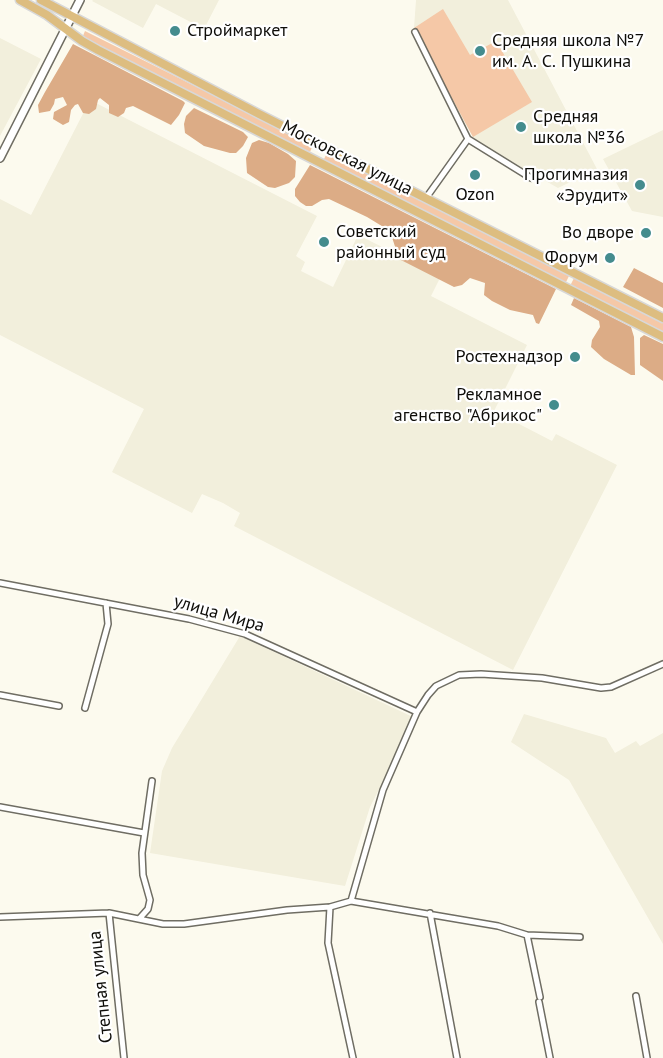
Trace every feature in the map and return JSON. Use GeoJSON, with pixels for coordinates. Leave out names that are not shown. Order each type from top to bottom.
{"type":"FeatureCollection","features":[{"type":"Feature","properties":{"kind":"main road","name":"Московская улица"},"geometry":{"type":"LineString","coordinates":[[20,0],[47,15],[98,50],[663,337]]}},
{"type":"Feature","properties":{"kind":"main road","name":"Московская улица"},"geometry":{"type":"LineString","coordinates":[[41,0],[257,113],[663,318]]}},
{"type":"Feature","properties":{"kind":"street"},"geometry":{"type":"LineString","coordinates":[[0,158],[80,0]]}},
{"type":"Feature","properties":{"kind":"street"},"geometry":{"type":"LineString","coordinates":[[415,32],[468,139],[531,178]]}},
{"type":"Feature","properties":{"kind":"street"},"geometry":{"type":"LineString","coordinates":[[426,198],[468,139]]}},
{"type":"Feature","properties":{"kind":"street","name":"улица Мира"},"geometry":{"type":"LineString","coordinates":[[0,583],[189,619],[246,634],[417,712]]}},
{"type":"Feature","properties":{"kind":"street"},"geometry":{"type":"LineString","coordinates":[[85,708],[108,624],[106,603]]}},
{"type":"Feature","properties":{"kind":"street"},"geometry":{"type":"LineString","coordinates":[[351,901],[383,790],[417,712],[428,695],[442,682],[459,675],[481,674],[542,678],[601,688],[611,687],[663,664]]}},
{"type":"Feature","properties":{"kind":"street"},"geometry":{"type":"LineString","coordinates":[[0,695],[59,706]]}},
{"type":"Feature","properties":{"kind":"street"},"geometry":{"type":"LineString","coordinates":[[139,919],[147,909],[150,900],[143,875],[142,853],[152,781]]}},
{"type":"Feature","properties":{"kind":"street"},"geometry":{"type":"LineString","coordinates":[[0,807],[144,833]]}},
{"type":"Feature","properties":{"kind":"street"},"geometry":{"type":"LineString","coordinates":[[0,917],[109,913],[163,924],[184,924],[287,910],[330,907],[351,901],[498,926],[527,935],[580,938]]}},
{"type":"Feature","properties":{"kind":"street"},"geometry":{"type":"LineString","coordinates":[[330,907],[328,943],[352,1058]]}},
{"type":"Feature","properties":{"kind":"street","name":"Степная улица"},"geometry":{"type":"LineString","coordinates":[[109,913],[124,1058]]}},
{"type":"Feature","properties":{"kind":"street"},"geometry":{"type":"LineString","coordinates":[[430,914],[457,1058]]}},
{"type":"Feature","properties":{"kind":"street"},"geometry":{"type":"LineString","coordinates":[[527,935],[550,1058]]}},
{"type":"Feature","properties":{"kind":"street"},"geometry":{"type":"LineString","coordinates":[[636,996],[647,1058]]}},
{"type":"Feature","properties":{"kind":"shaded area"},"geometry":{"type":"Polygon","coordinates":[[[93,0],[219,0],[204,29],[156,4],[143,28],[93,0]]]}},
{"type":"Feature","properties":{"kind":"shaded area"},"geometry":{"type":"Polygon","coordinates":[[[416,0],[508,0],[597,169],[558,188],[479,143],[462,118],[414,28],[416,0]]]}},
{"type":"Feature","properties":{"kind":"shaded area"},"geometry":{"type":"Polygon","coordinates":[[[443,9],[470,55],[496,41],[532,102],[473,137],[414,28],[443,9]]]}},
{"type":"Feature","properties":{"kind":"shaded area"},"geometry":{"type":"Polygon","coordinates":[[[85,31],[313,145],[310,152],[82,38],[85,31]]]}},
{"type":"Feature","properties":{"kind":"shaded area"},"geometry":{"type":"Polygon","coordinates":[[[0,38],[41,59],[0,136],[0,38]]]}},
{"type":"Feature","properties":{"kind":"shaded area"},"geometry":{"type":"Polygon","coordinates":[[[73,44],[183,101],[185,103],[179,115],[171,125],[133,106],[126,108],[124,113],[118,117],[109,113],[109,105],[100,98],[96,109],[89,114],[83,113],[78,104],[75,105],[71,110],[69,122],[63,125],[53,119],[54,112],[67,105],[63,97],[55,99],[50,111],[39,113],[38,105],[73,44]]]}},
{"type":"Feature","properties":{"kind":"shaded area"},"geometry":{"type":"Polygon","coordinates":[[[90,100],[317,216],[296,256],[305,262],[301,271],[333,287],[358,235],[441,276],[431,296],[527,345],[494,411],[552,441],[556,434],[617,465],[513,670],[234,526],[240,513],[223,503],[202,494],[192,513],[112,472],[144,409],[0,335],[0,199],[31,215],[90,100]]]}},
{"type":"Feature","properties":{"kind":"shaded area"},"geometry":{"type":"Polygon","coordinates":[[[194,108],[243,132],[248,137],[243,146],[236,153],[230,153],[204,146],[185,133],[186,116],[194,108]]]}},
{"type":"Feature","properties":{"kind":"shaded area","name":"Прогимназия «Эрудит»"},"geometry":{"type":"Polygon","coordinates":[[[663,130],[663,217],[632,211],[603,159],[663,130]]]}},
{"type":"Feature","properties":{"kind":"shaded area"},"geometry":{"type":"Polygon","coordinates":[[[259,140],[269,143],[296,161],[295,177],[289,183],[275,188],[268,187],[247,173],[246,158],[252,143],[259,140]]]}},
{"type":"Feature","properties":{"kind":"shaded area"},"geometry":{"type":"Polygon","coordinates":[[[328,151],[570,274],[565,284],[323,161],[328,151]]]}},
{"type":"Feature","properties":{"kind":"shaded area"},"geometry":{"type":"Polygon","coordinates":[[[310,165],[556,289],[539,324],[536,323],[533,315],[510,310],[484,295],[485,283],[470,278],[462,285],[454,287],[399,259],[390,231],[367,217],[329,199],[312,206],[306,206],[300,202],[295,196],[295,189],[310,165]]]}},
{"type":"Feature","properties":{"kind":"shaded area"},"geometry":{"type":"Polygon","coordinates":[[[634,268],[663,283],[663,308],[623,287],[634,268]]]}},
{"type":"Feature","properties":{"kind":"shaded area"},"geometry":{"type":"Polygon","coordinates":[[[575,276],[663,322],[663,334],[570,286],[575,276]]]}},
{"type":"Feature","properties":{"kind":"shaded area"},"geometry":{"type":"Polygon","coordinates":[[[574,298],[631,327],[634,337],[635,375],[631,375],[604,359],[591,347],[592,340],[600,327],[599,321],[571,305],[574,298]]]}},
{"type":"Feature","properties":{"kind":"shaded area"},"geometry":{"type":"Polygon","coordinates":[[[644,335],[663,344],[663,381],[640,365],[640,338],[644,335]]]}},
{"type":"Feature","properties":{"kind":"shaded area"},"geometry":{"type":"Polygon","coordinates":[[[240,636],[415,718],[370,807],[345,886],[150,853],[162,771],[172,748],[240,636]]]}},
{"type":"Feature","properties":{"kind":"shaded area"},"geometry":{"type":"Polygon","coordinates":[[[524,714],[606,738],[615,753],[636,741],[640,746],[663,733],[663,944],[569,780],[511,742],[524,714]]]}},
{"type":"Feature","properties":{"kind":"place","name":"Строймаркет"},"geometry":{"type":"Point","coordinates":[175,31]}},
{"type":"Feature","properties":{"kind":"place","name":"Средняя школа №7 им. А. С. Пушкина"},"geometry":{"type":"Point","coordinates":[480,51]}},
{"type":"Feature","properties":{"kind":"place","name":"Средняя школа №36"},"geometry":{"type":"Point","coordinates":[521,127]}},
{"type":"Feature","properties":{"kind":"place","name":"Ozon"},"geometry":{"type":"Point","coordinates":[475,175]}},
{"type":"Feature","properties":{"kind":"place","name":"Прогимназия «Эрудит»"},"geometry":{"type":"Point","coordinates":[640,185]}},
{"type":"Feature","properties":{"kind":"place","name":"Во дворе"},"geometry":{"type":"Point","coordinates":[646,233]}},
{"type":"Feature","properties":{"kind":"place","name":"Советский районный суд"},"geometry":{"type":"Point","coordinates":[324,242]}},
{"type":"Feature","properties":{"kind":"place","name":"Форум"},"geometry":{"type":"Point","coordinates":[610,258]}},
{"type":"Feature","properties":{"kind":"place","name":"Ростехнадзор"},"geometry":{"type":"Point","coordinates":[575,357]}},
{"type":"Feature","properties":{"kind":"place","name":"Рекламное агенство \"Абрикос\""},"geometry":{"type":"Point","coordinates":[554,405]}}]}
